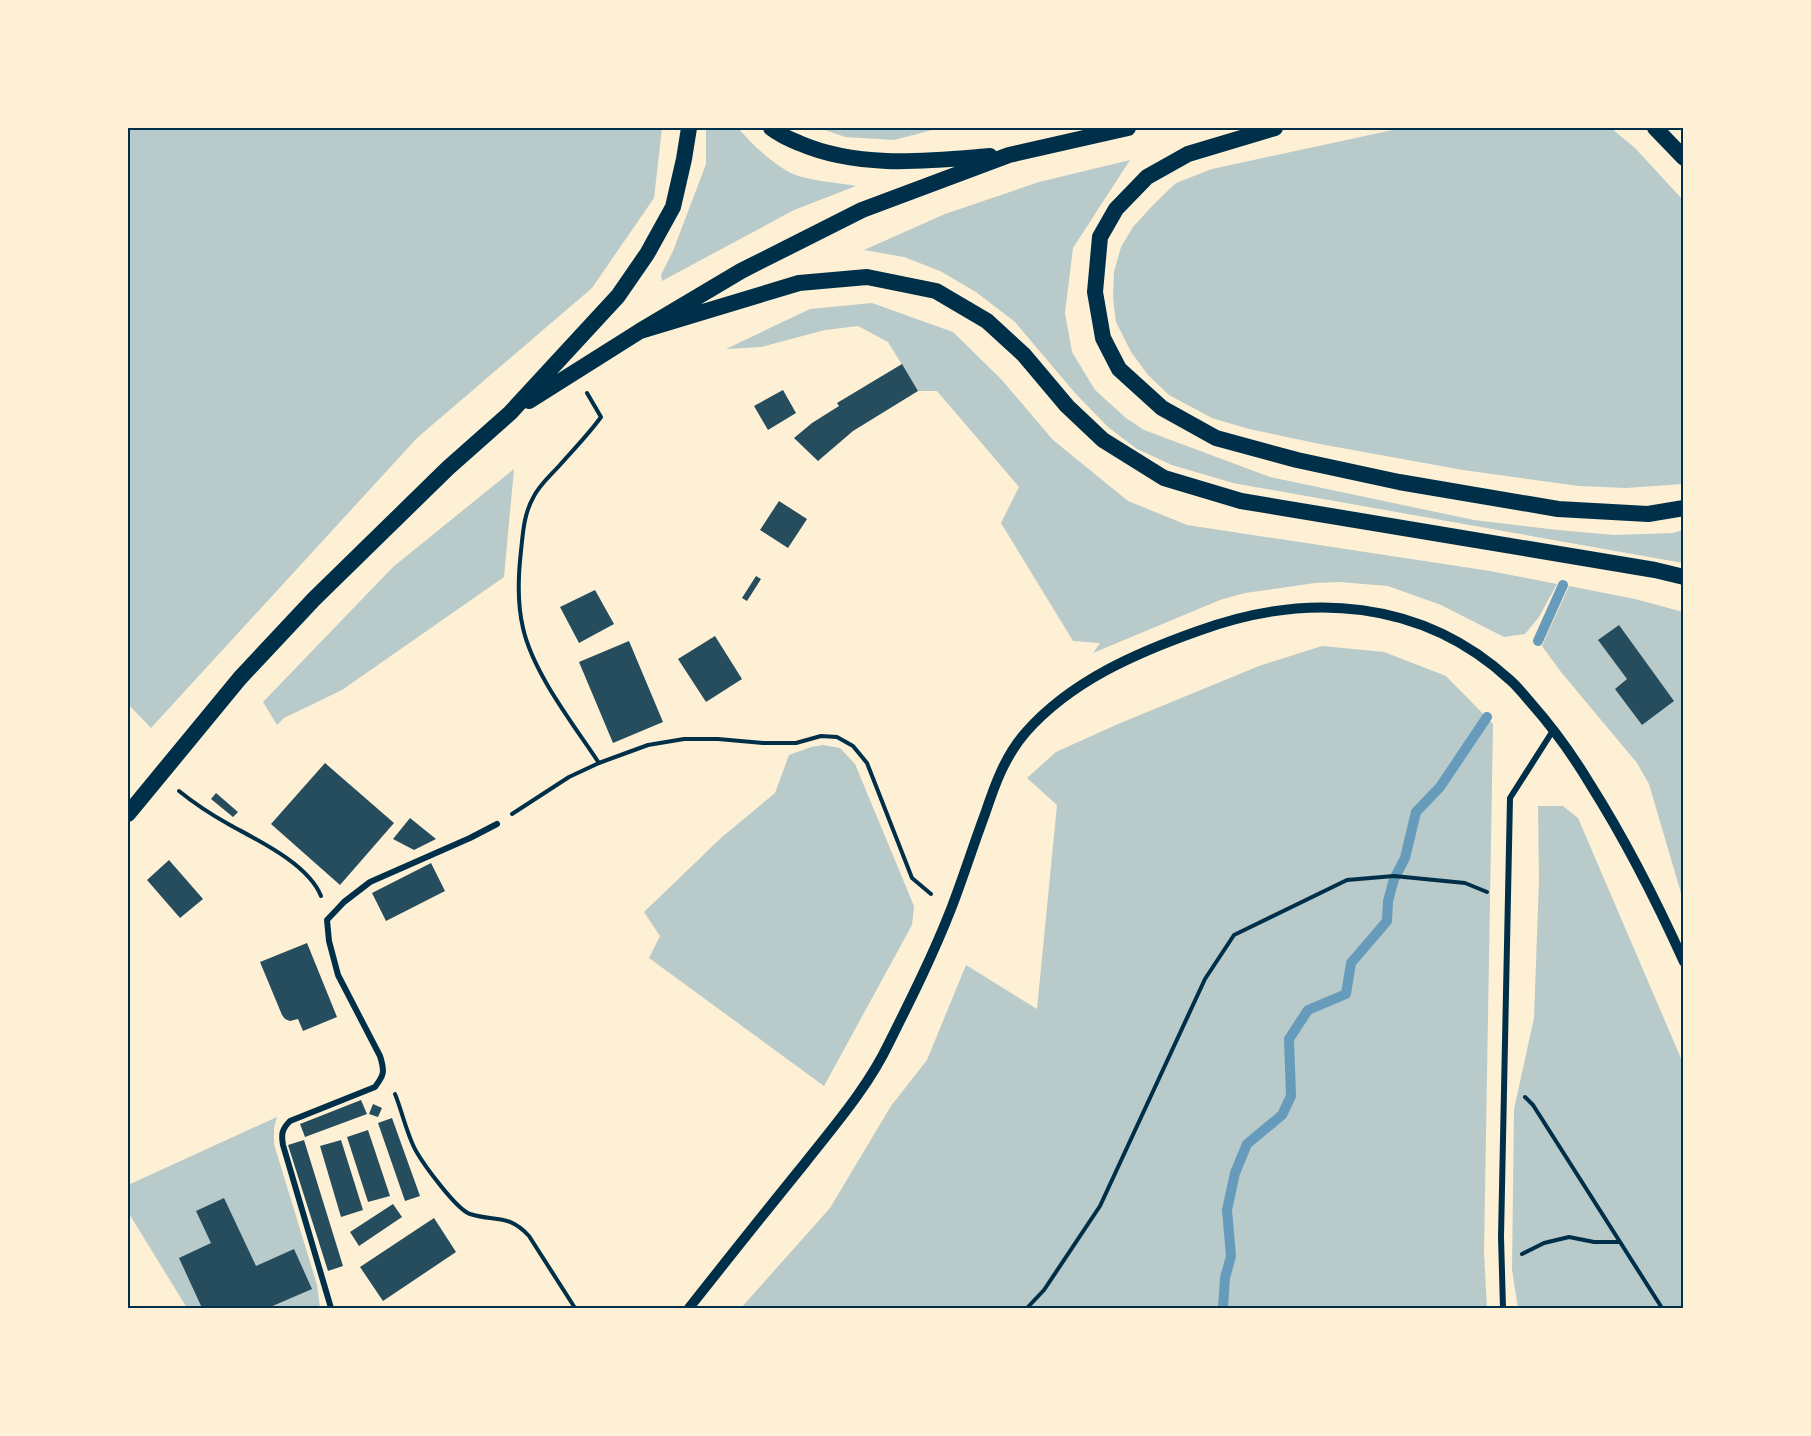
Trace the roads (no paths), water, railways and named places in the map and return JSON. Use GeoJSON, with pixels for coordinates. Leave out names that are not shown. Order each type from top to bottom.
{"type":"FeatureCollection","features":[{"type":"Feature","properties":{"kind":"highway"},"geometry":{"type":"LineString","coordinates":[[128,814],[240,678],[314,599],[448,468],[510,413],[618,296],[647,254],[673,207],[689,128]]}},
{"type":"Feature","properties":{"kind":"highway"},"geometry":{"type":"LineString","coordinates":[[771,128],[780,135],[816,150],[860,160],[914,161],[1009,155]]}},
{"type":"Feature","properties":{"kind":"highway"},"geometry":{"type":"LineString","coordinates":[[510,413],[741,271],[862,210],[1009,155],[1128,128]]}},
{"type":"Feature","properties":{"kind":"highway"},"geometry":{"type":"LineString","coordinates":[[1275,128],[1188,154],[1147,177],[1116,208],[1100,237],[1095,292],[1103,338],[1119,369],[1162,408],[1216,438],[1297,460],[1399,482],[1558,509],[1648,514],[1683,508]]}},
{"type":"Feature","properties":{"kind":"highway"},"geometry":{"type":"LineString","coordinates":[[1655,128],[1683,158]]}},
{"type":"Feature","properties":{"kind":"highway"},"geometry":{"type":"LineString","coordinates":[[640,331],[799,283],[867,277],[936,291],[987,321],[1024,355],[1067,406],[1103,440],[1164,478],[1241,501],[1655,570],[1683,577]]}},
{"type":"Feature","properties":{"kind":"street"},"geometry":{"type":"LineString","coordinates":[[689,1308],[851,1104],[887,1048],[927,965],[950,910],[999,775],[1012,749],[1065,695],[1095,676],[1194,632],[1236,618],[1269,611],[1329,607],[1381,613],[1408,620],[1450,637],[1491,664],[1513,682],[1554,729],[1577,763],[1622,834],[1649,886],[1683,962]]}},
{"type":"Feature","properties":{"kind":"street"},"geometry":{"type":"LineString","coordinates":[[1503,1308],[1504,1078],[1510,798],[1554,729]]}},
{"type":"Feature","properties":{"kind":"street"},"geometry":{"type":"LineString","coordinates":[[331,1308],[281,1136],[283,1128],[290,1121],[375,1088],[383,1077],[384,1067],[338,975],[327,920],[344,902],[370,882],[497,824]]}},
{"type":"Feature","properties":{"kind":"waterway"},"geometry":{"type":"LineString","coordinates":[[1538,641],[1563,585]]}},
{"type":"Feature","properties":{"kind":"waterway"},"geometry":{"type":"LineString","coordinates":[[1223,1308],[1225,1278],[1231,1256],[1227,1210],[1235,1173],[1247,1144],[1282,1115],[1291,1096],[1289,1039],[1308,1010],[1346,994],[1351,963],[1387,921],[1388,901],[1394,879],[1405,858],[1416,812],[1440,787],[1487,717]]}}]}
